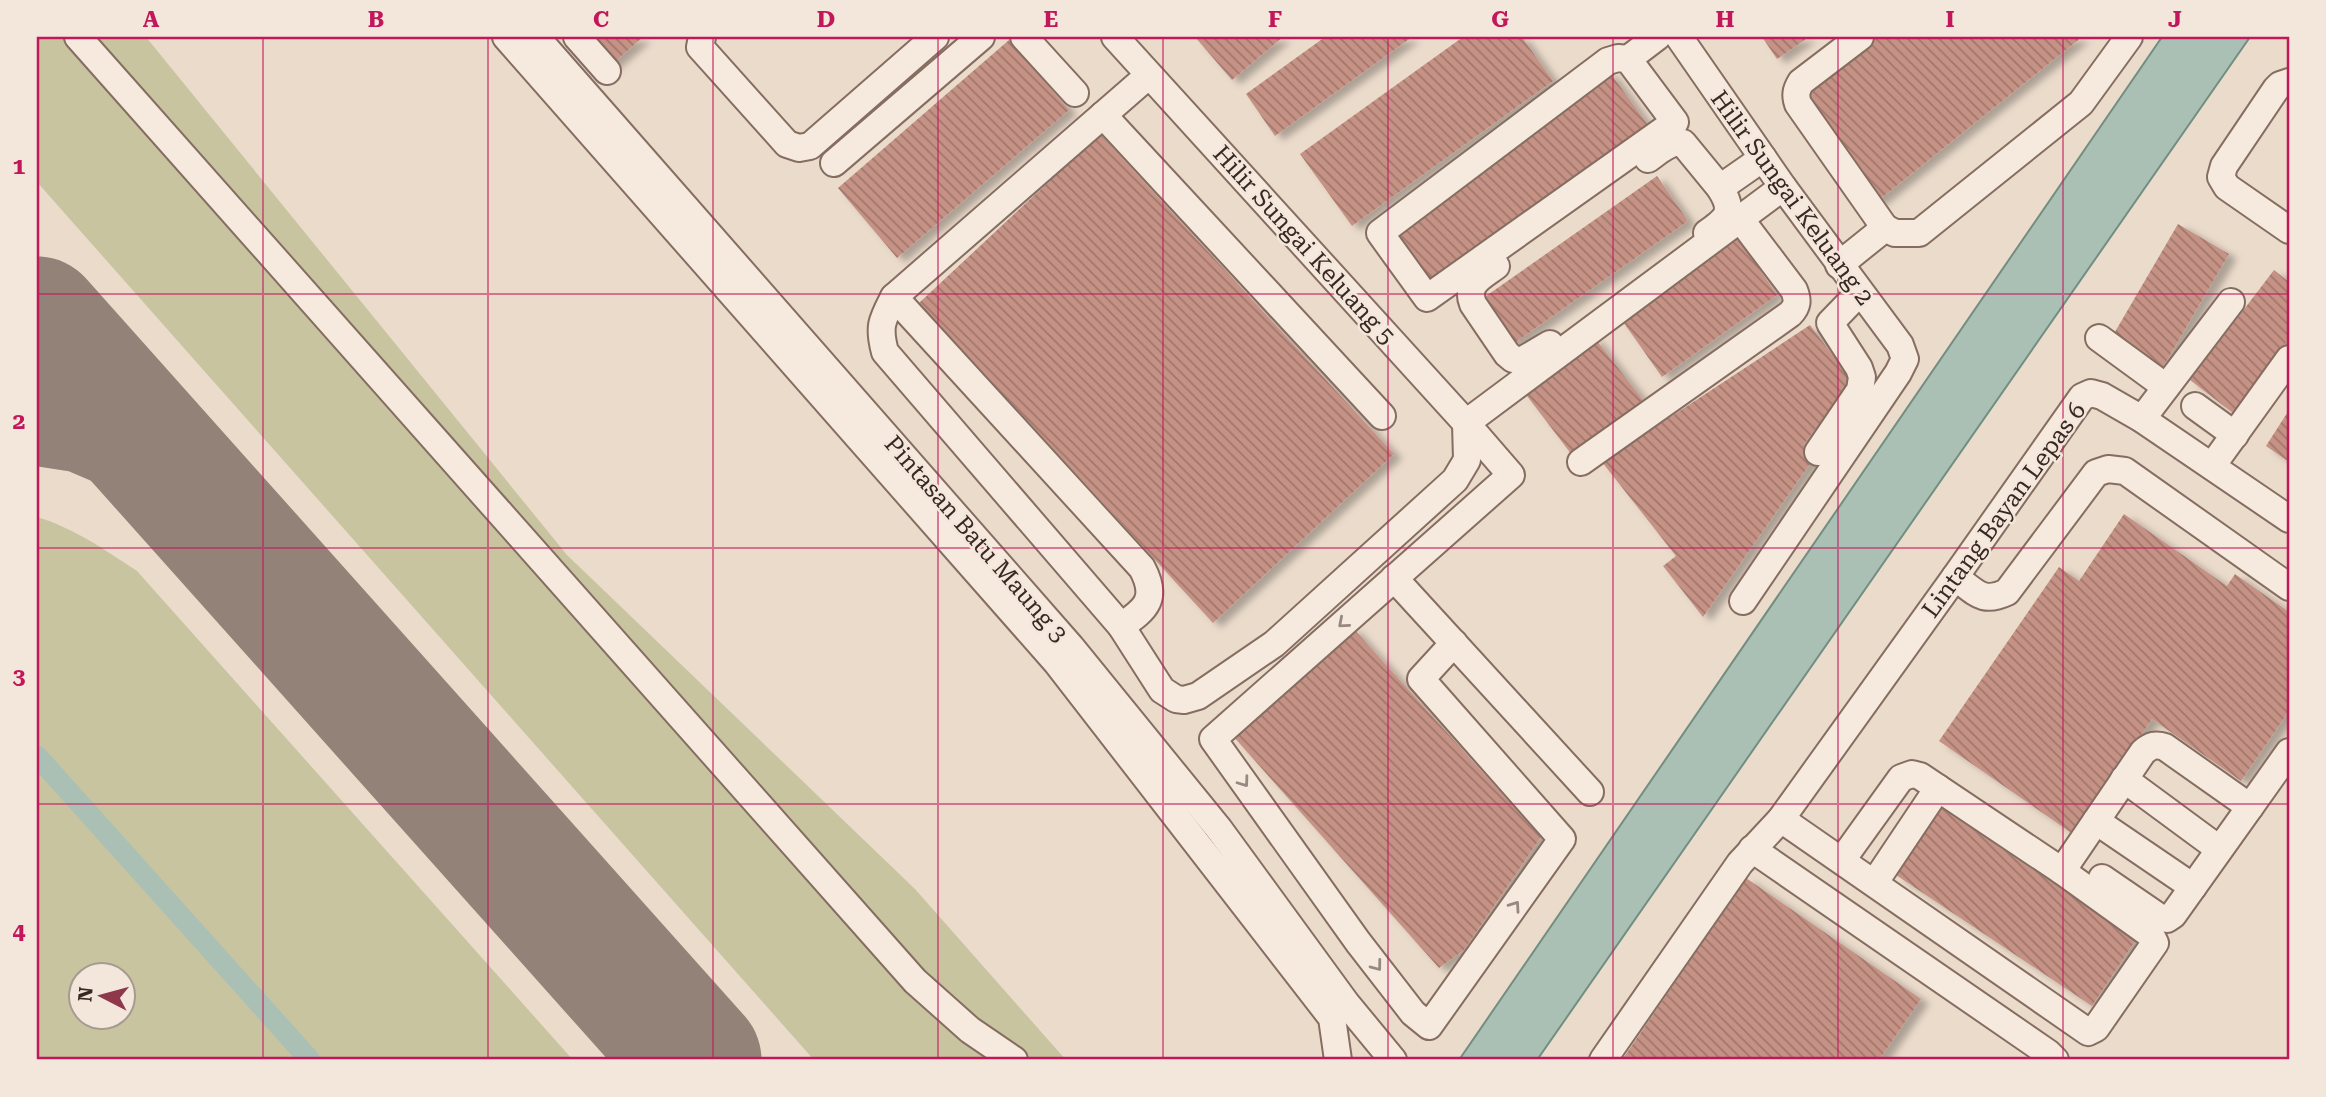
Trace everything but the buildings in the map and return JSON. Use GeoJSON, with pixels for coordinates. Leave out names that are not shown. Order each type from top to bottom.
{"type":"FeatureCollection","features":[{"type":"Feature","properties":{"kind":"street"},"geometry":{"type":"LineString","coordinates":[[78,37],[915,981],[970,1030],[1014,1060]]}},
{"type":"Feature","properties":{"kind":"street"},"geometry":{"type":"LineString","coordinates":[[506,37],[1057,663],[1332,1018],[1338,1060]]}},
{"type":"Feature","properties":{"kind":"street","name":"Pintasan Batu Maung 3"},"geometry":{"type":"LineString","coordinates":[[536,37],[1071,647],[1219,829],[1346,1003],[1393,1060]]}},
{"type":"Feature","properties":{"kind":"street"},"geometry":{"type":"LineString","coordinates":[[577,37],[607,71]]}},
{"type":"Feature","properties":{"kind":"street"},"geometry":{"type":"LineString","coordinates":[[702,37],[701,47],[787,144],[799,149],[810,146],[935,37]]}},
{"type":"Feature","properties":{"kind":"street"},"geometry":{"type":"LineString","coordinates":[[834,163],[981,37]]}},
{"type":"Feature","properties":{"kind":"street"},"geometry":{"type":"LineString","coordinates":[[1024,37],[1075,93]]}},
{"type":"Feature","properties":{"kind":"street","name":"Hilir Sungai Keluang 5"},"geometry":{"type":"LineString","coordinates":[[1115,37],[1511,475],[1394,578]]}},
{"type":"Feature","properties":{"kind":"street"},"geometry":{"type":"LineString","coordinates":[[1628,59],[1675,122],[1427,298],[1380,233],[1608,61],[1628,59],[1657,37]]}},
{"type":"Feature","properties":{"kind":"street","name":"Hilir Sungai Keluang 2"},"geometry":{"type":"LineString","coordinates":[[1679,37],[1859,293],[1900,345],[1905,359],[1743,601]]}},
{"type":"Feature","properties":{"kind":"street"},"geometry":{"type":"LineString","coordinates":[[1860,37],[1801,82],[1795,96],[1885,228],[1895,233],[1919,233],[2081,103],[2129,37]]}},
{"type":"Feature","properties":{"kind":"street"},"geometry":{"type":"LineString","coordinates":[[1149,75],[894,297],[882,320],[880,333],[885,352],[1121,626],[1162,690],[1176,699],[1198,696],[1274,644],[1455,480],[1468,460],[1466,423],[1783,187]]}},
{"type":"Feature","properties":{"kind":"street"},"geometry":{"type":"LineString","coordinates":[[2289,82],[2276,89],[2224,166],[2221,177],[2227,187],[2289,230]]}},
{"type":"Feature","properties":{"kind":"street"},"geometry":{"type":"LineString","coordinates":[[1103,116],[1382,416]]}},
{"type":"Feature","properties":{"kind":"street"},"geometry":{"type":"LineString","coordinates":[[1677,141],[1689,147],[1720,188],[1729,207],[1727,216],[1721,223],[1529,358],[1521,361],[1507,354],[1469,296],[1471,286],[1477,279],[1670,144],[1677,141]]}},
{"type":"Feature","properties":{"kind":"street"},"geometry":{"type":"LineString","coordinates":[[1720,188],[1763,159]]}},
{"type":"Feature","properties":{"kind":"street"},"geometry":{"type":"LineString","coordinates":[[1581,462],[1790,314],[1796,307],[1794,290],[1741,220]]}},
{"type":"Feature","properties":{"kind":"street"},"geometry":{"type":"LineString","coordinates":[[1839,265],[1885,228]]}},
{"type":"Feature","properties":{"kind":"street"},"geometry":{"type":"LineString","coordinates":[[1830,323],[1859,293]]}},
{"type":"Feature","properties":{"kind":"street"},"geometry":{"type":"LineString","coordinates":[[894,297],[1142,568],[1149,582],[1149,600],[1139,614],[1121,626]]}},
{"type":"Feature","properties":{"kind":"street"},"geometry":{"type":"LineString","coordinates":[[2142,419],[2231,302]]}},
{"type":"Feature","properties":{"kind":"street"},"geometry":{"type":"LineString","coordinates":[[1719,380],[1805,317],[1820,315],[1830,323],[1862,377],[1860,390],[1818,452]]}},
{"type":"Feature","properties":{"kind":"street"},"geometry":{"type":"LineString","coordinates":[[2099,338],[2166,387]]}},
{"type":"Feature","properties":{"kind":"street"},"geometry":{"type":"LineString","coordinates":[[2211,466],[2289,359]]}},
{"type":"Feature","properties":{"kind":"street","name":"Lintang Bayan Lepas 6"},"geometry":{"type":"LineString","coordinates":[[1603,1060],[1740,863],[1781,819],[2082,397],[2091,393],[2102,396],[2142,419],[2289,519]]}},
{"type":"Feature","properties":{"kind":"street"},"geometry":{"type":"LineString","coordinates":[[2195,406],[2235,435]]}},
{"type":"Feature","properties":{"kind":"street"},"geometry":{"type":"LineString","coordinates":[[1955,577],[1985,598],[1994,598],[2007,592],[2096,473],[2108,469],[2125,471],[2289,587]]}},
{"type":"Feature","properties":{"kind":"street"},"geometry":{"type":"LineString","coordinates":[[1454,643],[1420,679],[1562,839],[1429,1026],[1413,1013],[1359,942],[1213,739],[1394,578],[1454,643],[1590,792]]}},
{"type":"Feature","properties":{"kind":"street"},"geometry":{"type":"LineString","coordinates":[[2062,871],[2143,752],[2150,746],[2165,747],[2249,807]]}},
{"type":"Feature","properties":{"kind":"street"},"geometry":{"type":"LineString","coordinates":[[2102,878],[2159,917],[2167,919],[2173,915],[2289,752]]}},
{"type":"Feature","properties":{"kind":"street"},"geometry":{"type":"LineString","coordinates":[[1781,819],[2088,1032],[2096,1028],[2153,947],[2154,939],[2062,871],[1920,776],[1912,774],[1901,778],[1842,860]]}},
{"type":"Feature","properties":{"kind":"street"},"geometry":{"type":"LineString","coordinates":[[2124,779],[2220,849]]}},
{"type":"Feature","properties":{"kind":"street"},"geometry":{"type":"LineString","coordinates":[[1875,882],[1938,788]]}},
{"type":"Feature","properties":{"kind":"street"},"geometry":{"type":"LineString","coordinates":[[2096,821],[2193,887]]}},
{"type":"Feature","properties":{"kind":"street"},"geometry":{"type":"LineString","coordinates":[[1752,849],[2055,1060]]}},
{"type":"Feature","properties":{"kind":"shaded area"},"geometry":{"type":"Polygon","coordinates":[[[37,37],[146,37],[567,555],[915,889],[1066,1060],[814,1060],[37,182],[37,37]]]}},
{"type":"Feature","properties":{"kind":"shaded area"},"geometry":{"type":"Polygon","coordinates":[[[2162,37],[2250,37],[1537,1060],[1459,1060],[2162,37]]]}},
{"type":"Feature","properties":{"kind":"shaded area"},"geometry":{"type":"Polygon","coordinates":[[[37,517],[76,533],[137,571],[573,1060],[37,1060],[37,517]]]}},
{"type":"Feature","properties":{"kind":"waterway"},"geometry":{"type":"LineString","coordinates":[[37,756],[310,1060]]}},
{"type":"Feature","properties":{"kind":"taxiway"},"geometry":{"type":"LineString","coordinates":[[37,440],[76,446],[130,469],[169,493],[226,535]]}},
{"type":"Feature","properties":{"kind":"runway"},"geometry":{"type":"LineString","coordinates":[[37,322],[696,1060]]}}]}
